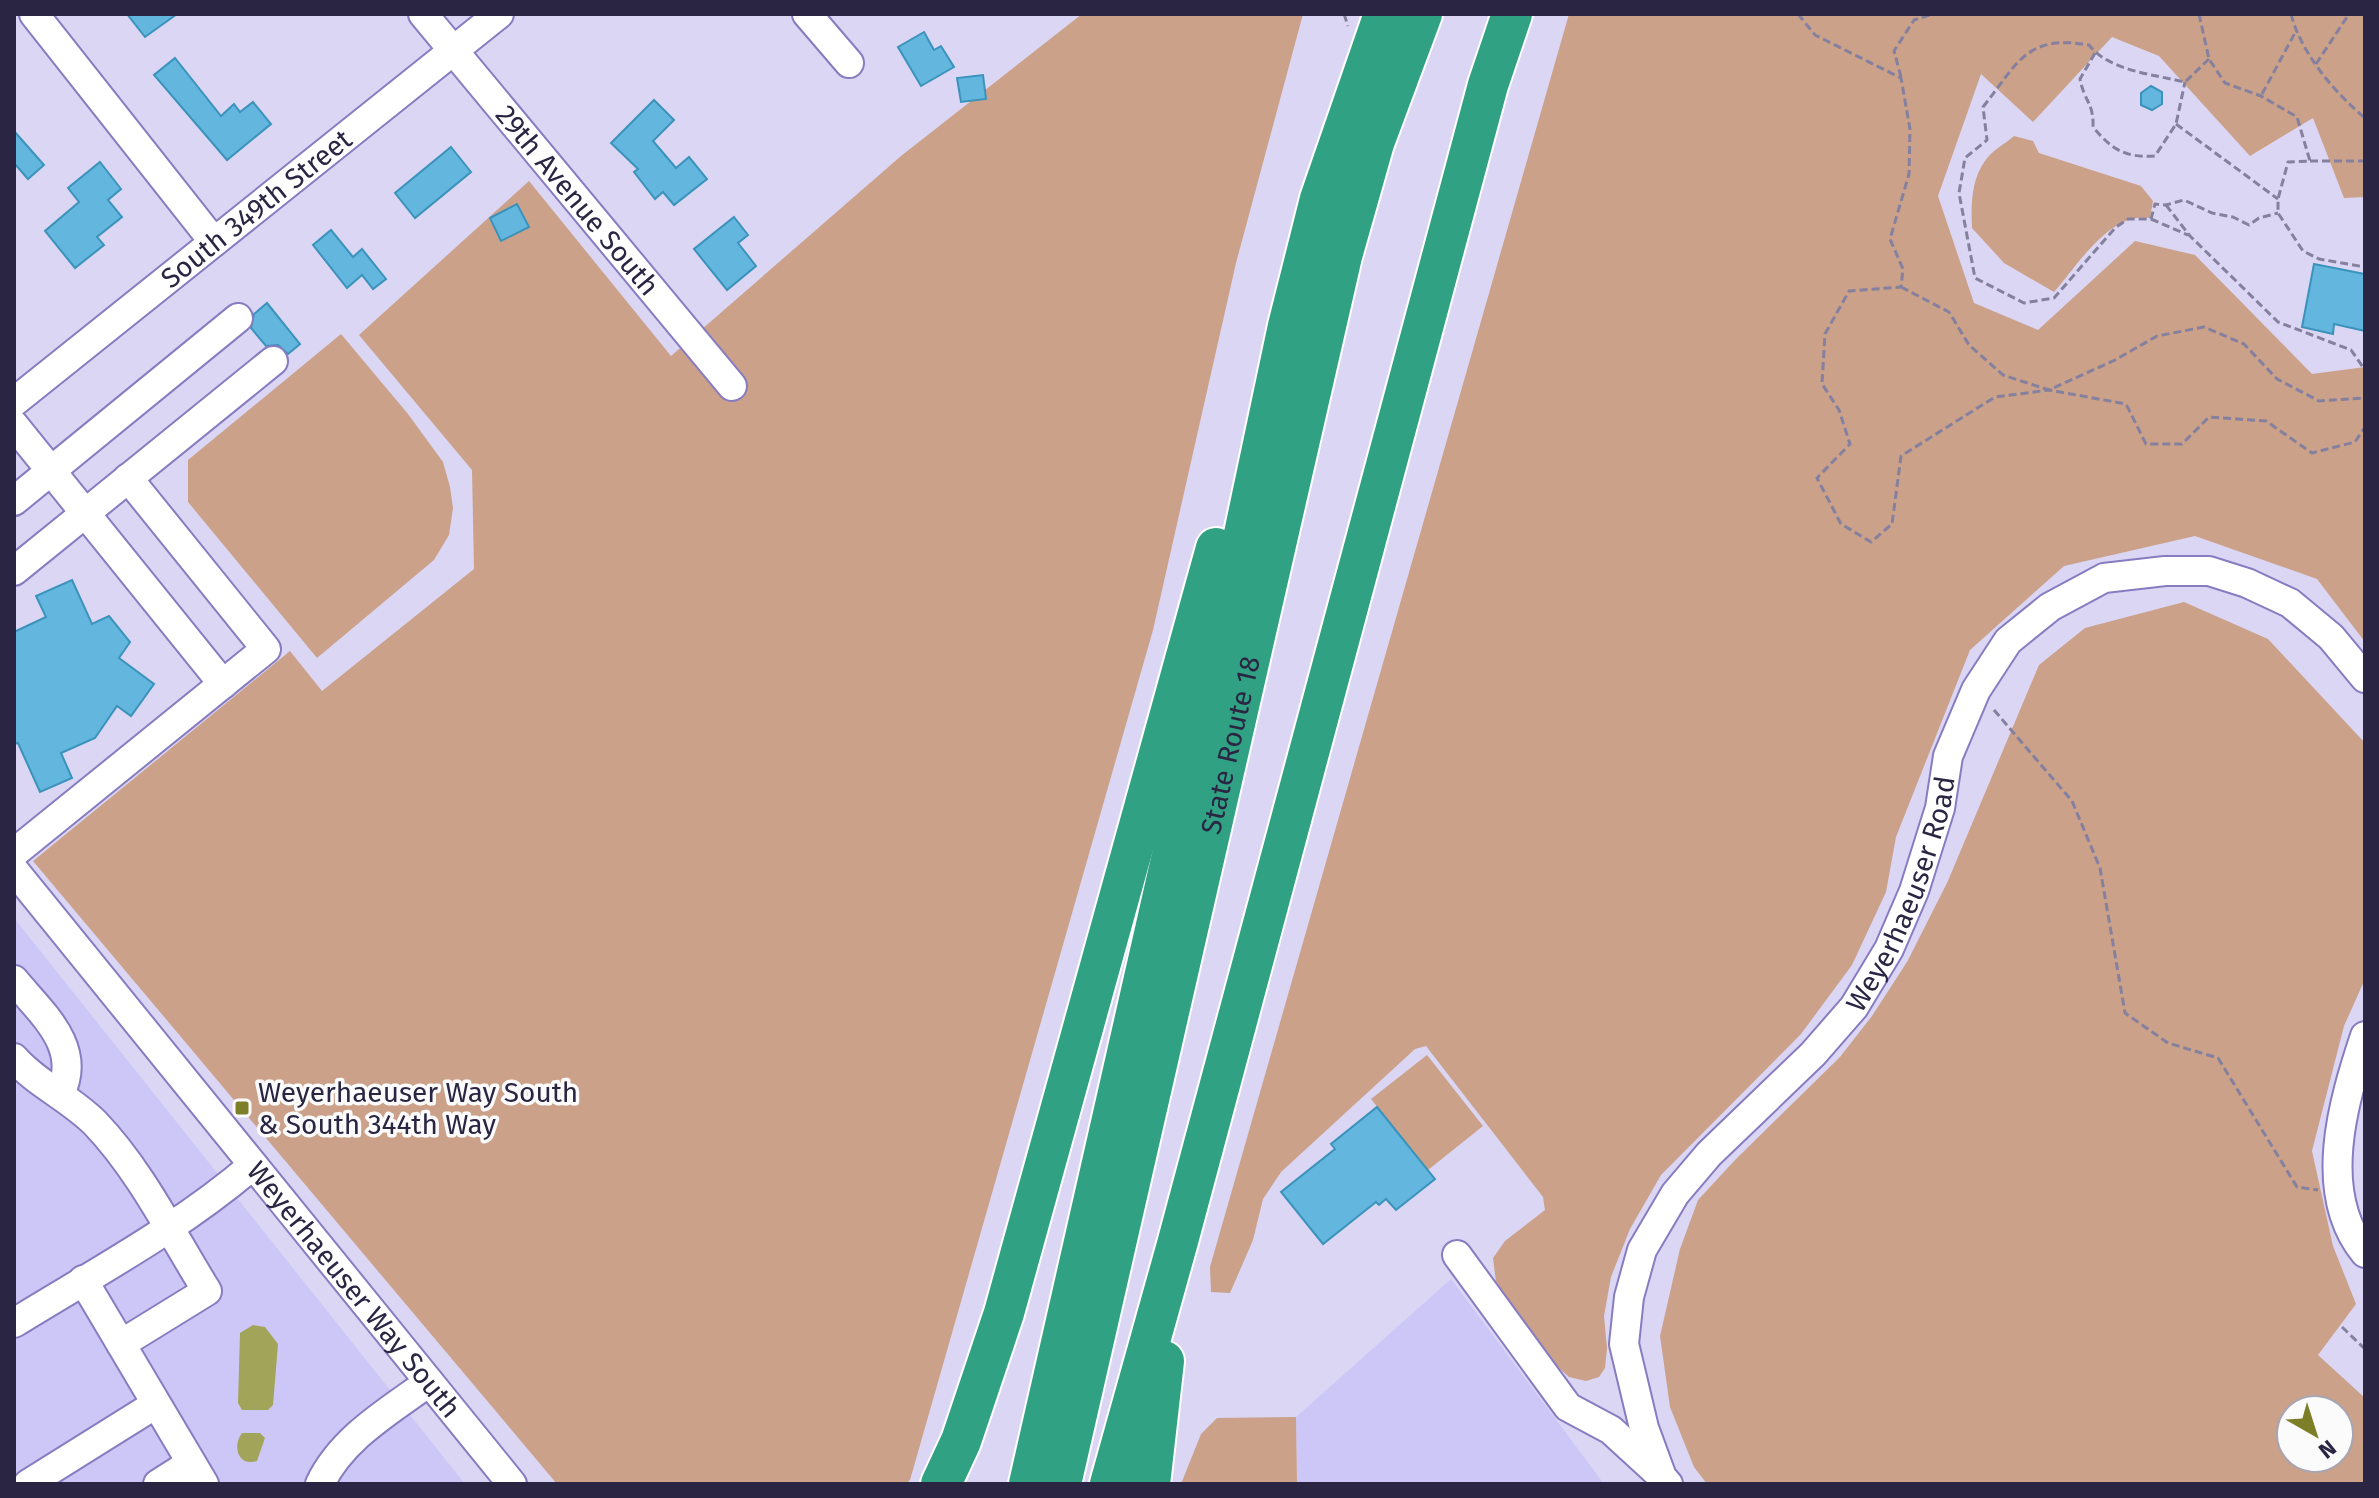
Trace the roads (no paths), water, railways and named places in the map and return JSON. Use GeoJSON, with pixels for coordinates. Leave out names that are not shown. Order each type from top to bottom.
{"type":"FeatureCollection","features":[{"type":"Feature","properties":{"kind":"highway","name":"State Route 18"},"geometry":{"type":"LineString","coordinates":[[1029,1484],[1230,600],[1288,326],[1320,199],[1384,14]]}},
{"type":"Feature","properties":{"kind":"highway","name":"State Route 18"},"geometry":{"type":"LineString","coordinates":[[1061,1484],[1342,256],[1374,143],[1422,14]]}},
{"type":"Feature","properties":{"kind":"highway"},"geometry":{"type":"LineString","coordinates":[[1110,1484],[1484,100],[1512,14]]}},
{"type":"Feature","properties":{"kind":"highway"},"geometry":{"type":"LineString","coordinates":[[941,1484],[961,1441],[1004,1313],[1224,519],[1288,326]]}},
{"type":"Feature","properties":{"kind":"highway"},"geometry":{"type":"LineString","coordinates":[[1150,1484],[1178,1241]]}},
{"type":"Feature","properties":{"kind":"street"},"geometry":{"type":"LineString","coordinates":[[34,14],[214,242]]}},
{"type":"Feature","properties":{"kind":"street","name":"29th Avenue South"},"geometry":{"type":"LineString","coordinates":[[423,14],[732,386]]}},
{"type":"Feature","properties":{"kind":"street","name":"South 349th Street"},"geometry":{"type":"LineString","coordinates":[[14,402],[499,14]]}},
{"type":"Feature","properties":{"kind":"street"},"geometry":{"type":"LineString","coordinates":[[807,14],[849,63]]}},
{"type":"Feature","properties":{"kind":"street"},"geometry":{"type":"LineString","coordinates":[[14,501],[238,318]]}},
{"type":"Feature","properties":{"kind":"street"},"geometry":{"type":"LineString","coordinates":[[14,571],[273,361]]}},
{"type":"Feature","properties":{"kind":"street"},"geometry":{"type":"LineString","coordinates":[[14,425],[223,684]]}},
{"type":"Feature","properties":{"kind":"street"},"geometry":{"type":"LineString","coordinates":[[14,853],[266,649],[128,478]]}},
{"type":"Feature","properties":{"kind":"street","name":"Weyerhaeuser Road"},"geometry":{"type":"LineString","coordinates":[[1665,1480],[1644,1428],[1624,1344],[1629,1297],[1642,1250],[1675,1194],[1709,1154],[1813,1054],[1854,1007],[1889,949],[1914,891],[1940,808],[1948,756],[1976,690],[2008,641],[2050,607],[2104,578],[2165,571],[2209,571],[2247,583],[2290,603],[2331,637],[2365,678]]}},
{"type":"Feature","properties":{"kind":"street","name":"Weyerhaeuser Way South"},"geometry":{"type":"LineString","coordinates":[[14,870],[512,1484]]}},
{"type":"Feature","properties":{"kind":"street"},"geometry":{"type":"LineString","coordinates":[[14,980],[62,1040],[69,1067],[60,1094]]}},
{"type":"Feature","properties":{"kind":"street"},"geometry":{"type":"LineString","coordinates":[[2363,1051],[2340,1134],[2337,1193],[2355,1240],[2365,1253]]}},
{"type":"Feature","properties":{"kind":"street"},"geometry":{"type":"LineString","coordinates":[[17,1066],[79,1108],[112,1143],[207,1291],[121,1344]]}},
{"type":"Feature","properties":{"kind":"street"},"geometry":{"type":"LineString","coordinates":[[14,1323],[226,1189],[253,1165]]}},
{"type":"Feature","properties":{"kind":"street"},"geometry":{"type":"LineString","coordinates":[[1457,1255],[1568,1407],[1611,1430],[1665,1480]]}},
{"type":"Feature","properties":{"kind":"street"},"geometry":{"type":"LineString","coordinates":[[83,1280],[198,1474],[158,1484]]}},
{"type":"Feature","properties":{"kind":"street"},"geometry":{"type":"LineString","coordinates":[[320,1484],[328,1467],[354,1438],[429,1382]]}},
{"type":"Feature","properties":{"kind":"street"},"geometry":{"type":"LineString","coordinates":[[28,1484],[156,1404]]}},
{"type":"Feature","properties":{"kind":"place","name":"Weyerhaeuser Way South & South 344th Way"},"geometry":{"type":"Point","coordinates":[242,1108]}}]}
